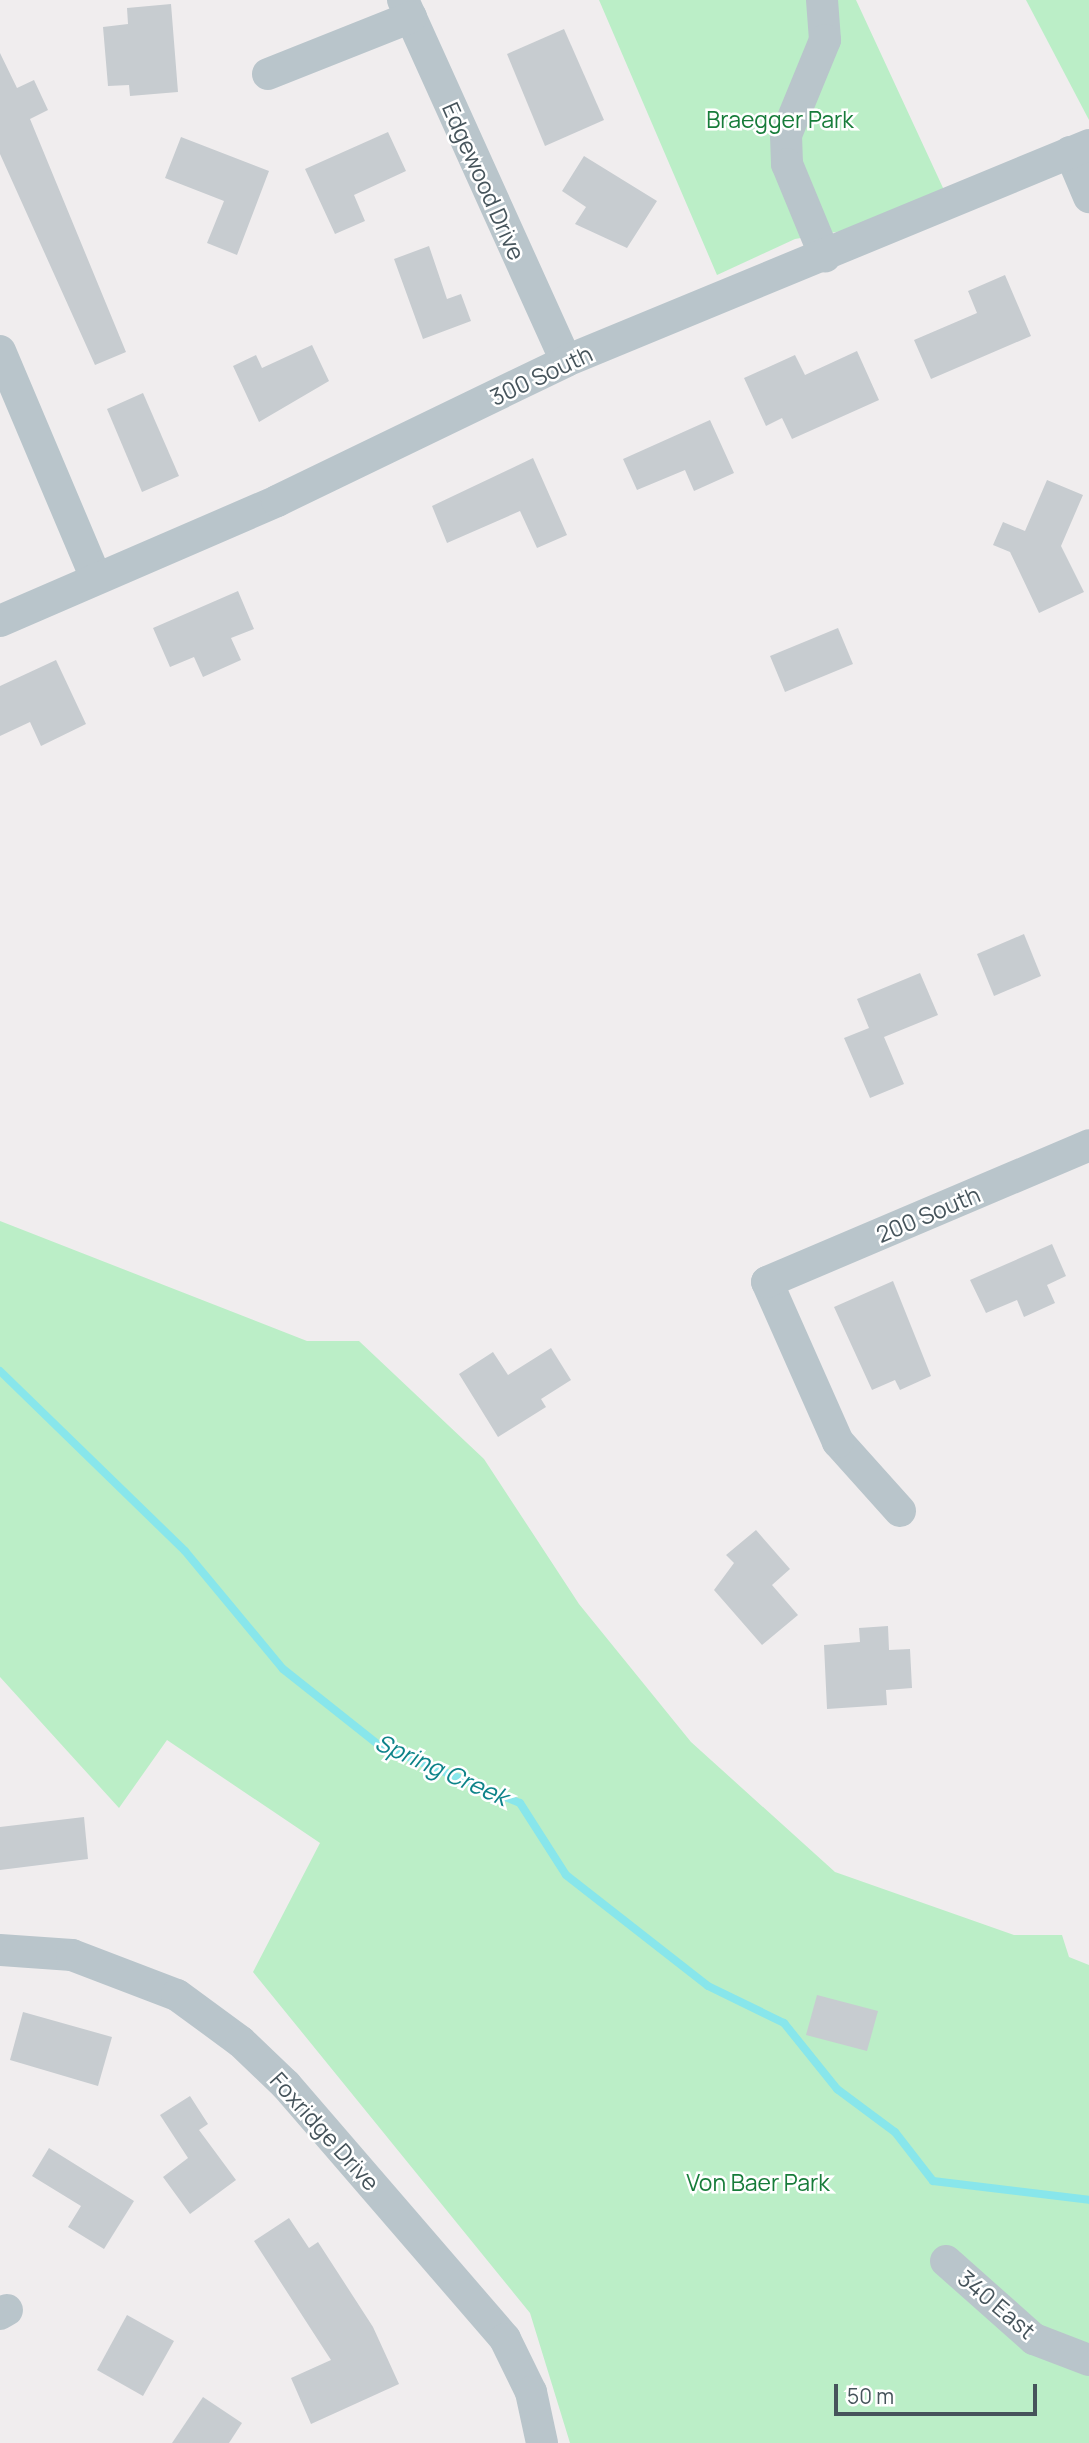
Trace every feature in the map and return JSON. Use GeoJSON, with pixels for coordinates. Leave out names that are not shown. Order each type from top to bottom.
{"type":"FeatureCollection","features":[{"type":"Feature","properties":{"kind":"street"},"geometry":{"type":"LineString","coordinates":[[822,0],[825,40],[786,135],[787,164],[825,256]]}},
{"type":"Feature","properties":{"kind":"street"},"geometry":{"type":"LineString","coordinates":[[268,74],[407,8]]}},
{"type":"Feature","properties":{"kind":"street","name":"Edgewood Drive"},"geometry":{"type":"LineString","coordinates":[[407,8],[566,361]]}},
{"type":"Feature","properties":{"kind":"street"},"geometry":{"type":"LineString","coordinates":[[1079,148],[1089,197]]}},
{"type":"Feature","properties":{"kind":"street","name":"300 South"},"geometry":{"type":"LineString","coordinates":[[0,621],[277,501],[566,361],[825,256],[1079,148]]}},
{"type":"Feature","properties":{"kind":"street"},"geometry":{"type":"LineString","coordinates":[[0,351],[96,578]]}},
{"type":"Feature","properties":{"kind":"street","name":"200 South"},"geometry":{"type":"LineString","coordinates":[[900,1511],[838,1443],[767,1282],[1089,1145]]}},
{"type":"Feature","properties":{"kind":"street","name":"Foxridge Drive"},"geometry":{"type":"LineString","coordinates":[[0,1950],[72,1955],[177,1995],[241,2042],[286,2085],[505,2339],[531,2392],[542,2443]]}},
{"type":"Feature","properties":{"kind":"street","name":"340 East"},"geometry":{"type":"LineString","coordinates":[[946,2261],[1034,2339],[1089,2360]]}},
{"type":"Feature","properties":{"kind":"green space","name":"Braegger Park"},"geometry":{"type":"Polygon","coordinates":[[[599,0],[856,0],[944,190],[842,231],[795,239],[717,275],[599,0]]]}},
{"type":"Feature","properties":{"kind":"green space"},"geometry":{"type":"Polygon","coordinates":[[[1026,0],[1089,0],[1089,120],[1026,0]]]}},
{"type":"Feature","properties":{"kind":"green space","name":"Von Baer Park"},"geometry":{"type":"Polygon","coordinates":[[[0,1221],[307,1341],[359,1341],[484,1459],[579,1604],[691,1742],[835,1872],[1014,1935],[1062,1935],[1069,1957],[1089,1965],[1089,2443],[570,2443],[530,2313],[253,1972],[320,1843],[167,1740],[119,1808],[0,1677],[0,1221]]]}},
{"type":"Feature","properties":{"kind":"building"},"geometry":{"type":"Polygon","coordinates":[[[171,4],[178,92],[130,96],[129,85],[108,86],[103,27],[128,24],[127,8],[171,4]]]}},
{"type":"Feature","properties":{"kind":"building"},"geometry":{"type":"Polygon","coordinates":[[[564,29],[604,120],[545,146],[507,54],[564,29]]]}},
{"type":"Feature","properties":{"kind":"building"},"geometry":{"type":"Polygon","coordinates":[[[0,53],[17,88],[34,80],[48,110],[30,119],[126,352],[95,365],[0,154],[0,53]]]}},
{"type":"Feature","properties":{"kind":"building"},"geometry":{"type":"Polygon","coordinates":[[[388,132],[406,171],[354,195],[365,221],[335,234],[305,169],[388,132]]]}},
{"type":"Feature","properties":{"kind":"building"},"geometry":{"type":"Polygon","coordinates":[[[181,137],[269,171],[237,255],[207,243],[224,201],[165,178],[181,137]]]}},
{"type":"Feature","properties":{"kind":"building"},"geometry":{"type":"Polygon","coordinates":[[[584,156],[657,201],[627,248],[575,224],[586,207],[562,191],[584,156]]]}},
{"type":"Feature","properties":{"kind":"building"},"geometry":{"type":"Polygon","coordinates":[[[429,246],[447,299],[461,294],[471,321],[423,339],[394,259],[429,246]]]}},
{"type":"Feature","properties":{"kind":"building"},"geometry":{"type":"Polygon","coordinates":[[[1005,275],[1031,336],[931,379],[914,340],[977,313],[968,291],[1005,275]]]}},
{"type":"Feature","properties":{"kind":"building"},"geometry":{"type":"Polygon","coordinates":[[[312,345],[329,381],[259,422],[233,366],[256,355],[262,368],[312,345]]]}},
{"type":"Feature","properties":{"kind":"building"},"geometry":{"type":"Polygon","coordinates":[[[857,351],[879,400],[792,439],[782,418],[766,426],[744,378],[795,355],[805,375],[857,351]]]}},
{"type":"Feature","properties":{"kind":"building"},"geometry":{"type":"Polygon","coordinates":[[[143,393],[179,476],[142,492],[107,409],[143,393]]]}},
{"type":"Feature","properties":{"kind":"building"},"geometry":{"type":"Polygon","coordinates":[[[710,420],[734,473],[694,491],[685,470],[637,490],[623,459],[710,420]]]}},
{"type":"Feature","properties":{"kind":"building"},"geometry":{"type":"Polygon","coordinates":[[[533,458],[567,535],[537,548],[520,511],[447,543],[432,506],[533,458]]]}},
{"type":"Feature","properties":{"kind":"building"},"geometry":{"type":"Polygon","coordinates":[[[1047,480],[1083,495],[1061,546],[1084,592],[1039,613],[1010,552],[993,545],[1003,522],[1025,531],[1047,480]]]}},
{"type":"Feature","properties":{"kind":"building"},"geometry":{"type":"Polygon","coordinates":[[[238,591],[254,629],[231,638],[241,660],[203,677],[194,657],[170,667],[153,628],[238,591]]]}},
{"type":"Feature","properties":{"kind":"building"},"geometry":{"type":"Polygon","coordinates":[[[838,628],[853,664],[785,692],[770,656],[838,628]]]}},
{"type":"Feature","properties":{"kind":"building"},"geometry":{"type":"Polygon","coordinates":[[[56,660],[86,724],[41,746],[30,722],[0,736],[0,686],[56,660]]]}},
{"type":"Feature","properties":{"kind":"building"},"geometry":{"type":"Polygon","coordinates":[[[1024,934],[1041,976],[994,996],[977,954],[1024,934]]]}},
{"type":"Feature","properties":{"kind":"building"},"geometry":{"type":"Polygon","coordinates":[[[920,973],[938,1015],[884,1037],[904,1084],[870,1098],[844,1038],[869,1028],[857,999],[920,973]]]}},
{"type":"Feature","properties":{"kind":"building"},"geometry":{"type":"Polygon","coordinates":[[[1052,1244],[1066,1276],[1047,1285],[1055,1303],[1024,1317],[1017,1300],[986,1313],[970,1280],[1052,1244]]]}},
{"type":"Feature","properties":{"kind":"building"},"geometry":{"type":"Polygon","coordinates":[[[893,1281],[931,1376],[900,1390],[895,1380],[872,1390],[834,1307],[893,1281]]]}},
{"type":"Feature","properties":{"kind":"building"},"geometry":{"type":"Polygon","coordinates":[[[551,1348],[571,1380],[541,1399],[546,1407],[498,1437],[459,1374],[493,1352],[508,1375],[551,1348]]]}},
{"type":"Feature","properties":{"kind":"building"},"geometry":{"type":"Polygon","coordinates":[[[756,1530],[790,1569],[772,1585],[798,1615],[762,1645],[714,1590],[734,1563],[726,1555],[756,1530]]]}},
{"type":"Feature","properties":{"kind":"building"},"geometry":{"type":"Polygon","coordinates":[[[888,1626],[889,1650],[910,1649],[912,1688],[886,1690],[887,1705],[827,1709],[824,1645],[860,1642],[859,1628],[888,1626]]]}},
{"type":"Feature","properties":{"kind":"building"},"geometry":{"type":"Polygon","coordinates":[[[84,1817],[88,1859],[0,1870],[0,1827],[84,1817]]]}},
{"type":"Feature","properties":{"kind":"building"},"geometry":{"type":"Polygon","coordinates":[[[817,1995],[878,2011],[867,2051],[806,2035],[817,1995]]]}},
{"type":"Feature","properties":{"kind":"building"},"geometry":{"type":"Polygon","coordinates":[[[23,2012],[112,2037],[98,2086],[10,2060],[23,2012]]]}},
{"type":"Feature","properties":{"kind":"building"},"geometry":{"type":"Polygon","coordinates":[[[190,2096],[208,2124],[199,2130],[236,2180],[190,2214],[163,2177],[188,2158],[160,2115],[190,2096]]]}},
{"type":"Feature","properties":{"kind":"building"},"geometry":{"type":"Polygon","coordinates":[[[49,2148],[134,2201],[104,2249],[68,2227],[81,2206],[32,2176],[49,2148]]]}},
{"type":"Feature","properties":{"kind":"building"},"geometry":{"type":"Polygon","coordinates":[[[289,2218],[309,2248],[318,2242],[373,2327],[399,2384],[311,2424],[291,2378],[331,2360],[254,2241],[289,2218]]]}},
{"type":"Feature","properties":{"kind":"building"},"geometry":{"type":"Polygon","coordinates":[[[127,2315],[174,2341],[143,2396],[97,2370],[127,2315]]]}},
{"type":"Feature","properties":{"kind":"building"},"geometry":{"type":"Polygon","coordinates":[[[203,2397],[242,2423],[229,2443],[172,2443],[203,2397]]]}},
{"type":"Feature","properties":{"kind":"waterway","name":"Spring Creek"},"geometry":{"type":"LineString","coordinates":[[0,1371],[185,1551],[283,1669],[379,1745],[520,1803],[566,1875],[708,1986],[784,2023],[837,2089],[895,2132],[933,2181],[1089,2200]]}}]}
